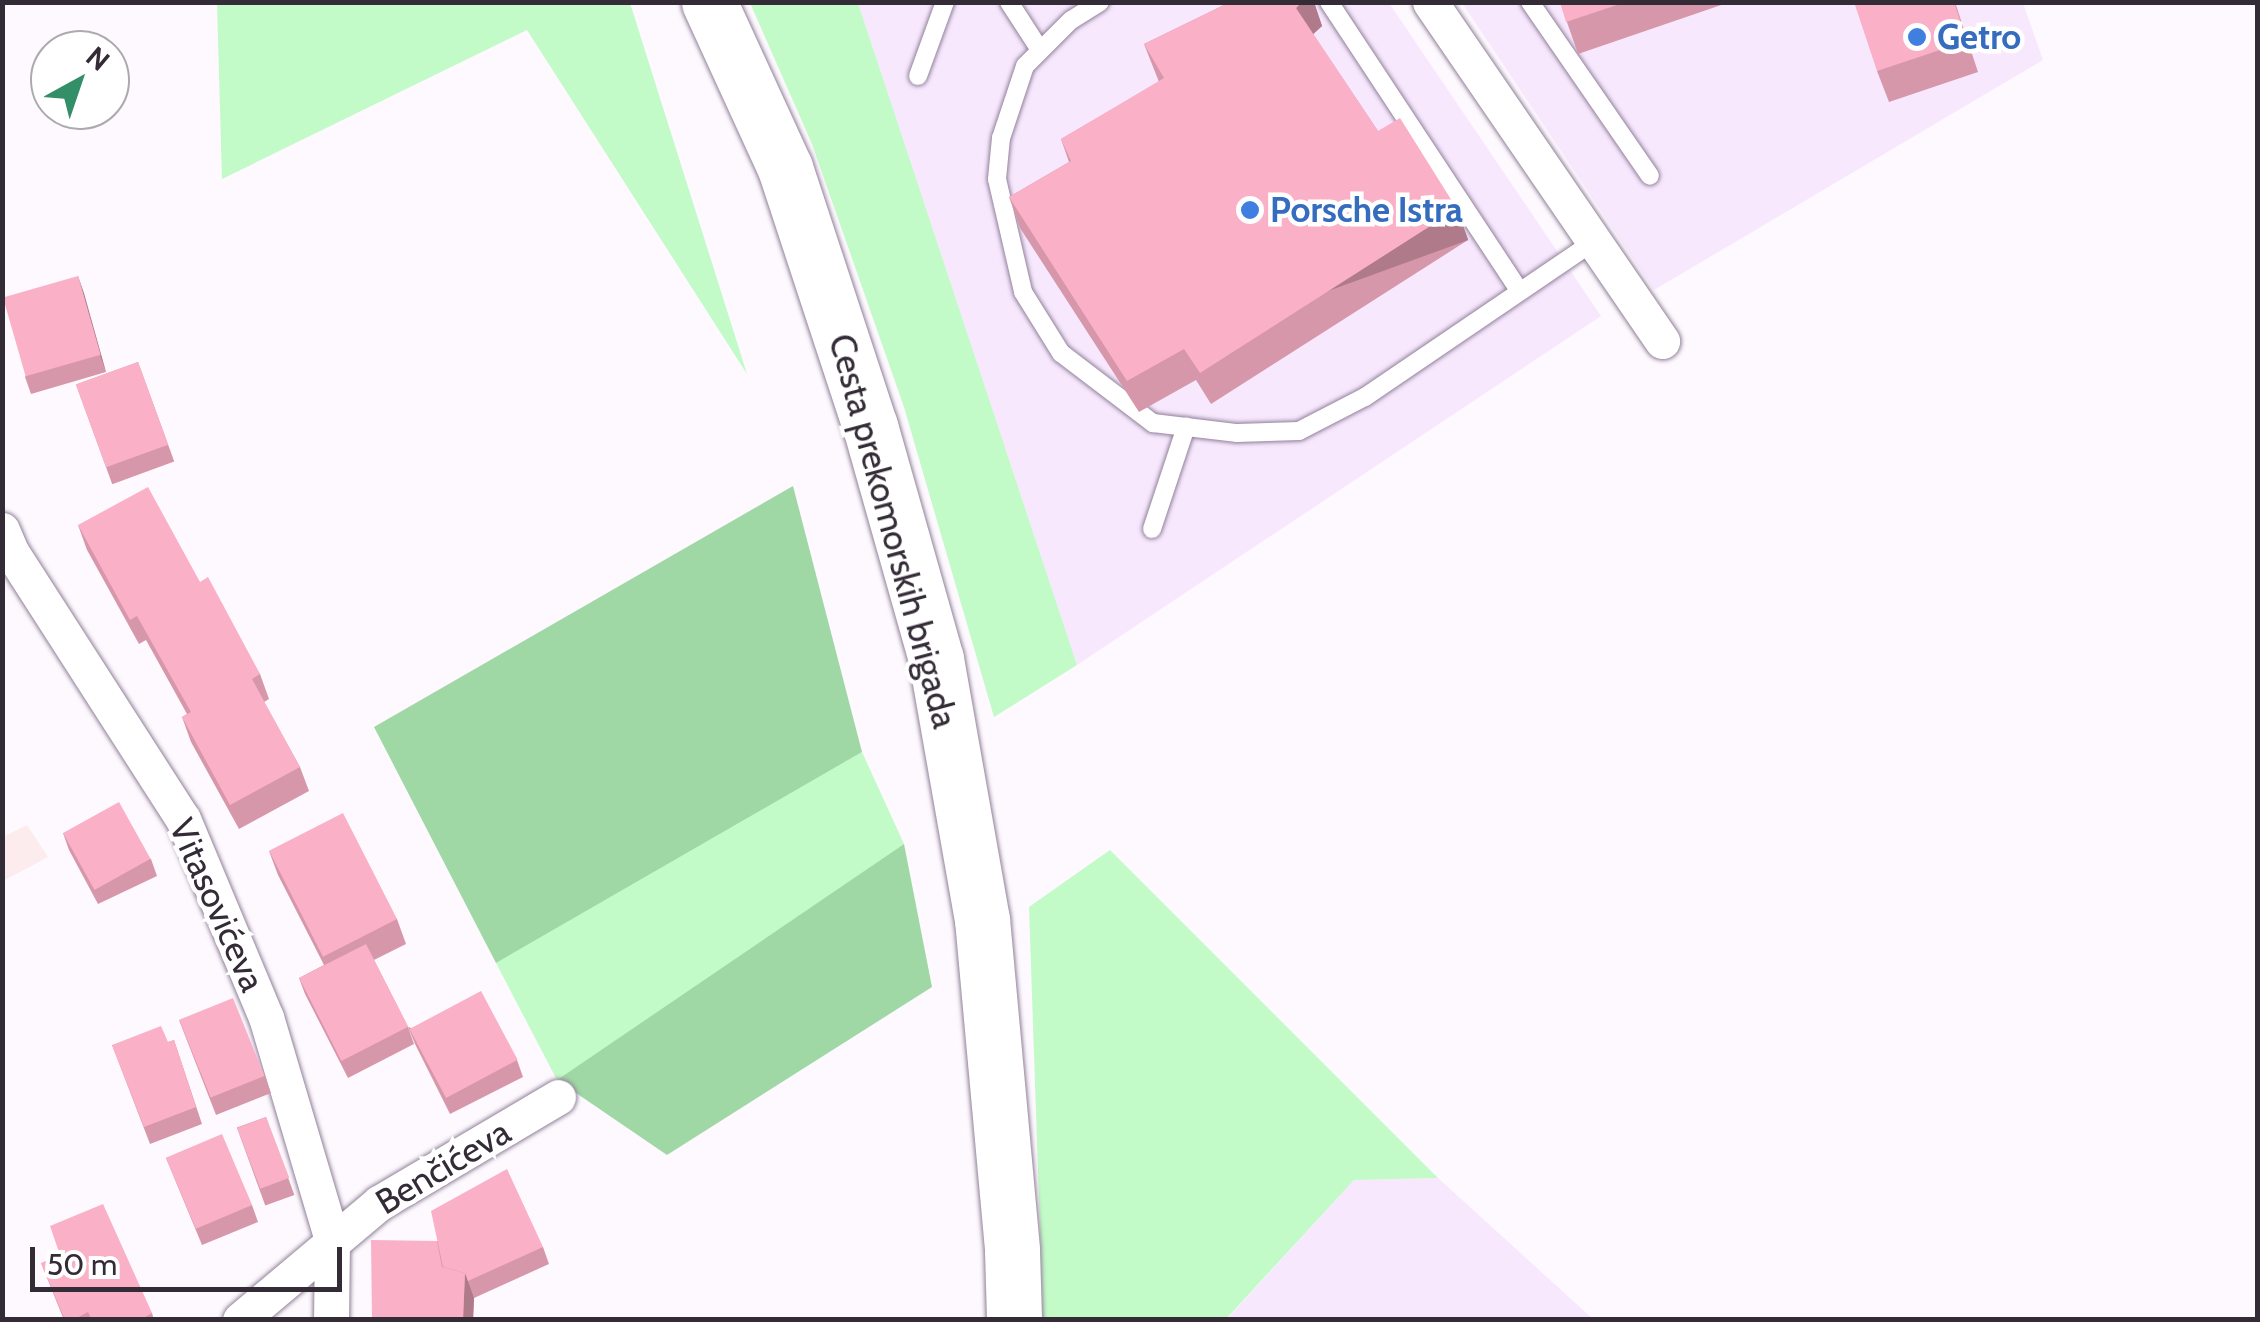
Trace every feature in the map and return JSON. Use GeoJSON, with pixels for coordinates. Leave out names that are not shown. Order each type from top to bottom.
{"type":"FeatureCollection","features":[{"type":"Feature","properties":{"kind":"main road","name":"Cesta prekomorskih brigada"},"geometry":{"type":"LineString","coordinates":[[709,2],[785,168],[870,426],[936,659],[982,919],[1012,1251],[1014,1320]]}},
{"type":"Feature","properties":{"kind":"street"},"geometry":{"type":"LineString","coordinates":[[1430,2],[1662,341]]}},
{"type":"Feature","properties":{"kind":"street","name":"Vitasovićeva"},"geometry":{"type":"LineString","coordinates":[[2,530],[12,553],[183,819],[266,1018],[332,1240],[331,1320]]}},
{"type":"Feature","properties":{"kind":"street","name":"Benčićeva"},"geometry":{"type":"LineString","coordinates":[[240,1320],[379,1203],[558,1097]]}},
{"type":"Feature","properties":{"kind":"lane"},"geometry":{"type":"LineString","coordinates":[[918,76],[945,2]]}},
{"type":"Feature","properties":{"kind":"lane"},"geometry":{"type":"LineString","coordinates":[[1009,2],[1040,50]]}},
{"type":"Feature","properties":{"kind":"lane"},"geometry":{"type":"LineString","coordinates":[[1100,2],[1071,20],[1025,66],[1002,138],[997,179],[1023,292],[1061,353],[1153,423],[1237,433],[1299,431],[1365,397],[1593,242]]}},
{"type":"Feature","properties":{"kind":"lane"},"geometry":{"type":"LineString","coordinates":[[1328,2],[1520,290]]}},
{"type":"Feature","properties":{"kind":"lane"},"geometry":{"type":"LineString","coordinates":[[1530,2],[1650,176]]}},
{"type":"Feature","properties":{"kind":"lane"},"geometry":{"type":"LineString","coordinates":[[1152,529],[1186,427]]}},
{"type":"Feature","properties":{"kind":"shaded area"},"geometry":{"type":"Polygon","coordinates":[[[858,3],[1389,3],[1601,316],[1077,665],[858,3]]]}},
{"type":"Feature","properties":{"kind":"shaded area"},"geometry":{"type":"Polygon","coordinates":[[[1462,3],[2023,3],[2043,60],[1654,290],[1462,3]]]}},
{"type":"Feature","properties":{"kind":"shaded area"},"geometry":{"type":"Polygon","coordinates":[[[27,825],[48,857],[3,881],[3,837],[27,825]]]}},
{"type":"Feature","properties":{"kind":"shaded area"},"geometry":{"type":"Polygon","coordinates":[[[1438,1178],[1593,1319],[1226,1320],[1354,1180],[1438,1178]]]}},
{"type":"Feature","properties":{"kind":"green space"},"geometry":{"type":"Polygon","coordinates":[[[217,3],[630,3],[747,374],[527,30],[222,179],[217,3]]]}},
{"type":"Feature","properties":{"kind":"green space"},"geometry":{"type":"Polygon","coordinates":[[[750,3],[858,3],[1077,665],[994,717],[904,407],[812,144],[750,3]]]}},
{"type":"Feature","properties":{"kind":"green space"},"geometry":{"type":"Polygon","coordinates":[[[793,486],[862,752],[496,963],[374,727],[793,486]]]}},
{"type":"Feature","properties":{"kind":"green space"},"geometry":{"type":"Polygon","coordinates":[[[862,752],[904,844],[557,1080],[496,963],[862,752]]]}},
{"type":"Feature","properties":{"kind":"green space"},"geometry":{"type":"Polygon","coordinates":[[[904,844],[932,987],[667,1155],[557,1080],[904,844]]]}},
{"type":"Feature","properties":{"kind":"green space"},"geometry":{"type":"Polygon","coordinates":[[[1110,850],[1438,1178],[1354,1180],[1226,1319],[1043,1319],[1029,907],[1110,850]]]}},
{"type":"Feature","properties":{"kind":"building","name":"Porsche Istra"},"geometry":{"type":"Polygon","coordinates":[[[1230,2],[1302,2],[1296,8],[1378,131],[1400,118],[1457,209],[1200,373],[1184,349],[1127,381],[1009,197],[1071,161],[1061,139],[1164,78],[1144,44],[1230,2]]]}},
{"type":"Feature","properties":{"kind":"building"},"geometry":{"type":"Polygon","coordinates":[[[1560,2],[1626,2],[1566,22],[1560,2]]]}},
{"type":"Feature","properties":{"kind":"building","name":"Getro"},"geometry":{"type":"Polygon","coordinates":[[[1854,2],[1954,2],[1967,41],[1877,71],[1854,2]]]}},
{"type":"Feature","properties":{"kind":"building"},"geometry":{"type":"Polygon","coordinates":[[[78,276],[101,355],[26,376],[3,297],[78,276]]]}},
{"type":"Feature","properties":{"kind":"building"},"geometry":{"type":"Polygon","coordinates":[[[138,362],[168,445],[106,467],[76,385],[138,362]]]}},
{"type":"Feature","properties":{"kind":"building"},"geometry":{"type":"Polygon","coordinates":[[[148,487],[200,582],[208,577],[260,674],[252,679],[300,767],[230,805],[182,717],[191,712],[137,616],[130,620],[78,525],[148,487]]]}},
{"type":"Feature","properties":{"kind":"building"},"geometry":{"type":"Polygon","coordinates":[[[119,802],[151,859],[95,890],[63,833],[119,802]]]}},
{"type":"Feature","properties":{"kind":"building"},"geometry":{"type":"Polygon","coordinates":[[[343,813],[397,919],[323,957],[269,851],[343,813]]]}},
{"type":"Feature","properties":{"kind":"building"},"geometry":{"type":"Polygon","coordinates":[[[366,944],[408,1027],[341,1061],[299,978],[366,944]]]}},
{"type":"Feature","properties":{"kind":"building"},"geometry":{"type":"Polygon","coordinates":[[[481,991],[518,1060],[446,1098],[409,1029],[481,991]]]}},
{"type":"Feature","properties":{"kind":"building"},"geometry":{"type":"Polygon","coordinates":[[[233,998],[264,1076],[211,1098],[179,1020],[233,998]]]}},
{"type":"Feature","properties":{"kind":"building"},"geometry":{"type":"Polygon","coordinates":[[[161,1026],[168,1042],[174,1040],[196,1107],[144,1127],[112,1045],[161,1026]]]}},
{"type":"Feature","properties":{"kind":"building"},"geometry":{"type":"Polygon","coordinates":[[[266,1117],[289,1178],[260,1189],[237,1128],[266,1117]]]}},
{"type":"Feature","properties":{"kind":"building"},"geometry":{"type":"Polygon","coordinates":[[[222,1134],[252,1205],[196,1229],[166,1158],[222,1134]]]}},
{"type":"Feature","properties":{"kind":"building"},"geometry":{"type":"Polygon","coordinates":[[[507,1169],[543,1247],[468,1281],[465,1273],[443,1267],[431,1211],[507,1169]]]}},
{"type":"Feature","properties":{"kind":"building"},"geometry":{"type":"Polygon","coordinates":[[[103,1204],[152,1313],[140,1320],[92,1320],[88,1312],[65,1320],[41,1263],[60,1255],[50,1226],[103,1204]]]}},
{"type":"Feature","properties":{"kind":"building"},"geometry":{"type":"Polygon","coordinates":[[[371,1240],[437,1241],[442,1267],[465,1273],[463,1320],[372,1320],[371,1240]]]}},
{"type":"Feature","properties":{"kind":"place","name":"Getro"},"geometry":{"type":"Point","coordinates":[1917,37]}},
{"type":"Feature","properties":{"kind":"place","name":"Porsche Istra"},"geometry":{"type":"Point","coordinates":[1250,210]}}]}
